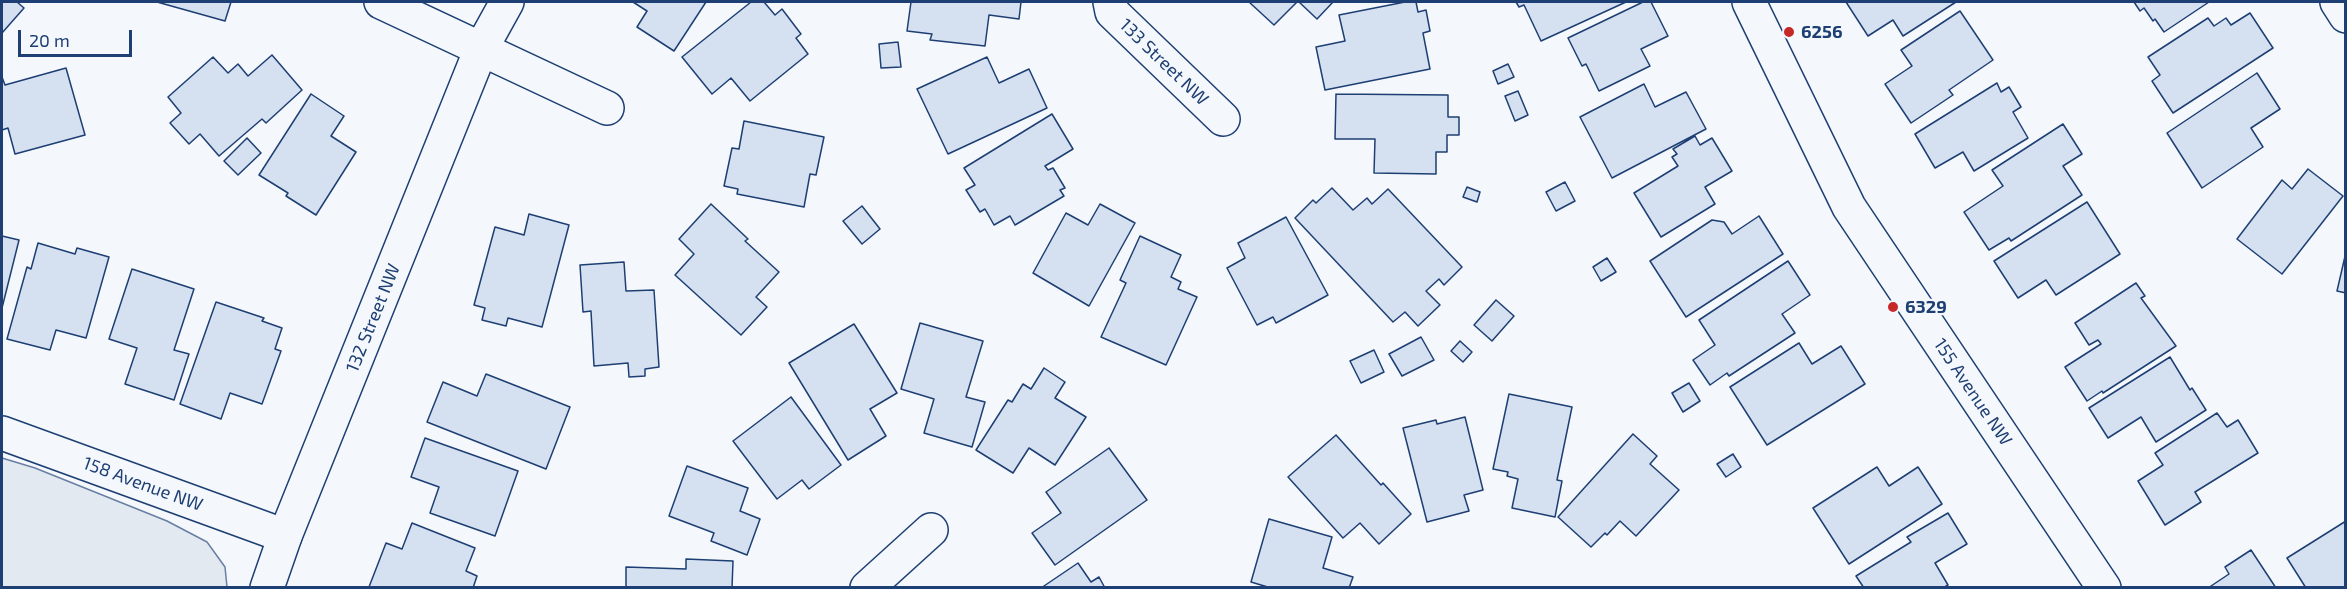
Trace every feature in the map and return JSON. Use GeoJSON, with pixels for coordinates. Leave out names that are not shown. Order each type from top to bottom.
{"type":"FeatureCollection","features":[{"type":"Feature","properties":{"kind":"street"},"geometry":{"type":"LineString","coordinates":[[381,2],[607,108]]}},
{"type":"Feature","properties":{"kind":"street","name":"132 Street NW"},"geometry":{"type":"LineString","coordinates":[[267,588],[285,536],[481,49],[507,2]]}},
{"type":"Feature","properties":{"kind":"street","name":"133 Street NW"},"geometry":{"type":"LineString","coordinates":[[1110,2],[1112,12],[1223,119]]}},
{"type":"Feature","properties":{"kind":"street","name":"155 Avenue NW"},"geometry":{"type":"LineString","coordinates":[[1749,2],[1849,207],[2104,588]]}},
{"type":"Feature","properties":{"kind":"street"},"geometry":{"type":"LineString","coordinates":[[2337,2],[2346,16]]}},
{"type":"Feature","properties":{"kind":"street","name":"158 Avenue NW"},"geometry":{"type":"LineString","coordinates":[[2,432],[285,536]]}},
{"type":"Feature","properties":{"kind":"street"},"geometry":{"type":"LineString","coordinates":[[867,588],[931,530]]}},
{"type":"Feature","properties":{"kind":"shaded area"},"geometry":{"type":"Polygon","coordinates":[[[2,458],[35,468],[167,521],[207,542],[225,567],[227,587],[2,587],[2,458]]]}},
{"type":"Feature","properties":{"kind":"building"},"geometry":{"type":"Polygon","coordinates":[[[2,2],[17,2],[24,8],[2,33],[2,2]]]}},
{"type":"Feature","properties":{"kind":"building"},"geometry":{"type":"Polygon","coordinates":[[[157,2],[231,2],[225,21],[157,2]]]}},
{"type":"Feature","properties":{"kind":"building"},"geometry":{"type":"Polygon","coordinates":[[[633,2],[706,2],[674,51],[637,27],[647,11],[633,2]]]}},
{"type":"Feature","properties":{"kind":"building"},"geometry":{"type":"Polygon","coordinates":[[[751,2],[764,2],[775,15],[782,9],[801,34],[796,38],[808,54],[750,101],[731,78],[712,94],[682,57],[751,2]]]}},
{"type":"Feature","properties":{"kind":"building"},"geometry":{"type":"Polygon","coordinates":[[[911,2],[1021,2],[1019,19],[989,15],[985,46],[930,40],[932,34],[907,31],[911,2]]]}},
{"type":"Feature","properties":{"kind":"building"},"geometry":{"type":"Polygon","coordinates":[[[1249,2],[1297,2],[1274,25],[1249,2]]]}},
{"type":"Feature","properties":{"kind":"building"},"geometry":{"type":"Polygon","coordinates":[[[1299,2],[1333,2],[1317,19],[1299,2]]]}},
{"type":"Feature","properties":{"kind":"building"},"geometry":{"type":"Polygon","coordinates":[[[1405,2],[1416,2],[1418,12],[1426,10],[1430,31],[1423,33],[1430,69],[1325,90],[1316,47],[1345,41],[1339,15],[1405,2]]]}},
{"type":"Feature","properties":{"kind":"building"},"geometry":{"type":"Polygon","coordinates":[[[1516,2],[1626,2],[1541,41],[1524,5],[1519,7],[1516,2]]]}},
{"type":"Feature","properties":{"kind":"building"},"geometry":{"type":"Polygon","coordinates":[[[1643,2],[1651,2],[1668,36],[1641,49],[1650,66],[1599,91],[1586,64],[1582,66],[1568,38],[1643,2]]]}},
{"type":"Feature","properties":{"kind":"building"},"geometry":{"type":"Polygon","coordinates":[[[1846,2],[1956,2],[1903,36],[1893,20],[1868,36],[1846,2]]]}},
{"type":"Feature","properties":{"kind":"building"},"geometry":{"type":"Polygon","coordinates":[[[2134,2],[2209,2],[2164,32],[2144,8],[2140,11],[2134,2]]]}},
{"type":"Feature","properties":{"kind":"building"},"geometry":{"type":"Polygon","coordinates":[[[1960,11],[1993,60],[1949,90],[1953,95],[1911,123],[1885,84],[1912,66],[1901,50],[1960,11]]]}},
{"type":"Feature","properties":{"kind":"building"},"geometry":{"type":"Polygon","coordinates":[[[2250,13],[2273,48],[2173,113],[2152,81],[2160,75],[2148,57],[2208,18],[2214,26],[2226,18],[2231,25],[2250,13]]]}},
{"type":"Feature","properties":{"kind":"building"},"geometry":{"type":"Polygon","coordinates":[[[898,42],[901,67],[881,68],[879,44],[898,42]]]}},
{"type":"Feature","properties":{"kind":"building"},"geometry":{"type":"Polygon","coordinates":[[[272,55],[302,90],[266,123],[262,119],[219,156],[200,134],[189,144],[170,123],[181,113],[168,97],[213,57],[228,73],[238,64],[248,76],[272,55]]]}},
{"type":"Feature","properties":{"kind":"building"},"geometry":{"type":"Polygon","coordinates":[[[987,57],[999,83],[1029,69],[1047,108],[948,154],[917,89],[987,57]]]}},
{"type":"Feature","properties":{"kind":"building"},"geometry":{"type":"Polygon","coordinates":[[[1508,64],[1514,77],[1498,84],[1493,71],[1508,64]]]}},
{"type":"Feature","properties":{"kind":"building"},"geometry":{"type":"Polygon","coordinates":[[[66,68],[85,135],[15,154],[8,128],[2,130],[2,77],[5,85],[66,68]]]}},
{"type":"Feature","properties":{"kind":"building"},"geometry":{"type":"Polygon","coordinates":[[[2257,73],[2280,109],[2251,128],[2263,147],[2202,188],[2167,133],[2257,73]]]}},
{"type":"Feature","properties":{"kind":"building"},"geometry":{"type":"Polygon","coordinates":[[[1997,83],[2001,92],[2009,87],[2021,107],[2013,112],[2028,138],[1974,171],[1963,152],[1935,168],[1915,134],[1997,83]]]}},
{"type":"Feature","properties":{"kind":"building"},"geometry":{"type":"Polygon","coordinates":[[[1644,84],[1655,107],[1686,92],[1706,129],[1612,178],[1580,117],[1644,84]]]}},
{"type":"Feature","properties":{"kind":"building"},"geometry":{"type":"Polygon","coordinates":[[[1518,91],[1528,115],[1515,121],[1505,96],[1518,91]]]}},
{"type":"Feature","properties":{"kind":"building"},"geometry":{"type":"Polygon","coordinates":[[[311,94],[344,116],[331,136],[356,152],[316,215],[286,196],[288,193],[259,175],[311,94]]]}},
{"type":"Feature","properties":{"kind":"building"},"geometry":{"type":"Polygon","coordinates":[[[1336,94],[1448,95],[1448,117],[1459,117],[1459,135],[1447,135],[1447,152],[1436,152],[1436,174],[1374,173],[1375,139],[1335,139],[1336,94]]]}},
{"type":"Feature","properties":{"kind":"building"},"geometry":{"type":"Polygon","coordinates":[[[1052,114],[1073,149],[1045,166],[1048,170],[1053,168],[1065,188],[1060,190],[1064,196],[1015,225],[1010,216],[994,225],[985,209],[980,212],[966,190],[975,185],[964,168],[1052,114]]]}},
{"type":"Feature","properties":{"kind":"building"},"geometry":{"type":"Polygon","coordinates":[[[744,121],[824,137],[816,175],[810,174],[804,207],[737,194],[738,189],[724,186],[732,148],[739,149],[744,121]]]}},
{"type":"Feature","properties":{"kind":"building"},"geometry":{"type":"Polygon","coordinates":[[[2063,124],[2082,154],[2063,166],[2082,195],[2011,241],[2009,238],[1989,250],[1964,212],[2003,186],[1992,170],[2063,124]]]}},
{"type":"Feature","properties":{"kind":"building"},"geometry":{"type":"Polygon","coordinates":[[[1695,136],[1700,145],[1712,138],[1732,171],[1705,187],[1715,204],[1661,237],[1634,193],[1678,166],[1672,157],[1677,154],[1673,149],[1695,136]]]}},
{"type":"Feature","properties":{"kind":"building"},"geometry":{"type":"Polygon","coordinates":[[[247,138],[261,153],[238,175],[224,161],[247,138]]]}},
{"type":"Feature","properties":{"kind":"building"},"geometry":{"type":"Polygon","coordinates":[[[2308,169],[2343,196],[2282,274],[2237,239],[2282,180],[2292,189],[2308,169]]]}},
{"type":"Feature","properties":{"kind":"building"},"geometry":{"type":"Polygon","coordinates":[[[1565,182],[1575,201],[1556,211],[1546,192],[1565,182]]]}},
{"type":"Feature","properties":{"kind":"building"},"geometry":{"type":"Polygon","coordinates":[[[1467,187],[1480,192],[1477,202],[1463,197],[1467,187]]]}},
{"type":"Feature","properties":{"kind":"building"},"geometry":{"type":"Polygon","coordinates":[[[1332,188],[1353,210],[1367,198],[1372,204],[1388,189],[1462,267],[1444,285],[1439,279],[1426,291],[1440,305],[1418,326],[1405,312],[1393,322],[1295,218],[1313,200],[1316,203],[1332,188]]]}},
{"type":"Feature","properties":{"kind":"building"},"geometry":{"type":"Polygon","coordinates":[[[2087,202],[2120,254],[2056,295],[2046,280],[2018,298],[1994,261],[2087,202]]]}},
{"type":"Feature","properties":{"kind":"building"},"geometry":{"type":"Polygon","coordinates":[[[711,204],[748,239],[745,241],[779,272],[756,297],[767,307],[741,335],[675,275],[694,254],[679,239],[711,204]]]}},
{"type":"Feature","properties":{"kind":"building"},"geometry":{"type":"Polygon","coordinates":[[[1100,204],[1135,223],[1089,306],[1033,273],[1066,213],[1088,225],[1100,204]]]}},
{"type":"Feature","properties":{"kind":"building"},"geometry":{"type":"Polygon","coordinates":[[[862,206],[880,229],[862,244],[843,221],[862,206]]]}},
{"type":"Feature","properties":{"kind":"building"},"geometry":{"type":"Polygon","coordinates":[[[529,214],[569,225],[542,327],[508,318],[506,326],[482,320],[485,308],[474,305],[495,227],[524,235],[529,214]]]}},
{"type":"Feature","properties":{"kind":"building"},"geometry":{"type":"Polygon","coordinates":[[[1759,216],[1783,254],[1686,317],[1650,261],[1712,220],[1724,222],[1732,234],[1759,216]]]}},
{"type":"Feature","properties":{"kind":"building"},"geometry":{"type":"Polygon","coordinates":[[[1286,217],[1328,295],[1276,323],[1273,317],[1257,325],[1227,268],[1245,258],[1238,243],[1286,217]]]}},
{"type":"Feature","properties":{"kind":"building"},"geometry":{"type":"Polygon","coordinates":[[[2,236],[19,240],[2,308],[2,236]]]}},
{"type":"Feature","properties":{"kind":"building"},"geometry":{"type":"Polygon","coordinates":[[[1140,236],[1181,255],[1171,277],[1181,282],[1178,289],[1197,297],[1166,365],[1101,337],[1126,283],[1120,280],[1140,236]]]}},
{"type":"Feature","properties":{"kind":"building"},"geometry":{"type":"Polygon","coordinates":[[[38,243],[75,254],[77,248],[109,257],[86,338],[56,330],[50,350],[7,339],[27,267],[31,269],[38,243]]]}},
{"type":"Feature","properties":{"kind":"building"},"geometry":{"type":"Polygon","coordinates":[[[2346,252],[2346,293],[2337,291],[2346,252]]]}},
{"type":"Feature","properties":{"kind":"building"},"geometry":{"type":"Polygon","coordinates":[[[1607,258],[1616,272],[1601,281],[1593,267],[1607,258]]]}},
{"type":"Feature","properties":{"kind":"building"},"geometry":{"type":"Polygon","coordinates":[[[1788,261],[1810,295],[1782,314],[1795,333],[1729,376],[1727,373],[1710,385],[1693,360],[1715,345],[1699,320],[1788,261]]]}},
{"type":"Feature","properties":{"kind":"building"},"geometry":{"type":"Polygon","coordinates":[[[624,262],[626,291],[654,290],[659,367],[645,369],[645,376],[629,377],[628,363],[594,366],[591,311],[583,312],[580,265],[624,262]]]}},
{"type":"Feature","properties":{"kind":"building"},"geometry":{"type":"Polygon","coordinates":[[[132,269],[194,289],[174,350],[189,354],[174,400],[125,384],[137,348],[109,339],[132,269]]]}},
{"type":"Feature","properties":{"kind":"building"},"geometry":{"type":"Polygon","coordinates":[[[2136,283],[2145,296],[2141,298],[2176,346],[2087,401],[2065,367],[2101,344],[2098,340],[2089,345],[2075,323],[2136,283]]]}},
{"type":"Feature","properties":{"kind":"building"},"geometry":{"type":"Polygon","coordinates":[[[1496,300],[1514,316],[1492,341],[1474,325],[1496,300]]]}},
{"type":"Feature","properties":{"kind":"building"},"geometry":{"type":"Polygon","coordinates":[[[216,302],[264,318],[262,321],[282,328],[275,349],[281,351],[262,404],[230,393],[221,419],[180,404],[216,302]]]}},
{"type":"Feature","properties":{"kind":"building"},"geometry":{"type":"Polygon","coordinates":[[[920,323],[983,341],[966,397],[985,402],[972,447],[924,433],[934,399],[901,389],[920,323]]]}},
{"type":"Feature","properties":{"kind":"building"},"geometry":{"type":"Polygon","coordinates":[[[854,324],[897,393],[870,409],[886,436],[848,460],[789,363],[854,324]]]}},
{"type":"Feature","properties":{"kind":"building"},"geometry":{"type":"Polygon","coordinates":[[[1421,337],[1434,360],[1402,376],[1389,354],[1421,337]]]}},
{"type":"Feature","properties":{"kind":"building"},"geometry":{"type":"Polygon","coordinates":[[[1460,341],[1472,352],[1463,362],[1451,351],[1460,341]]]}},
{"type":"Feature","properties":{"kind":"building"},"geometry":{"type":"Polygon","coordinates":[[[1799,343],[1812,364],[1841,346],[1865,384],[1767,445],[1730,387],[1799,343]]]}},
{"type":"Feature","properties":{"kind":"building"},"geometry":{"type":"Polygon","coordinates":[[[1374,350],[1384,372],[1361,383],[1350,361],[1374,350]]]}},
{"type":"Feature","properties":{"kind":"building"},"geometry":{"type":"Polygon","coordinates":[[[2170,357],[2190,390],[2192,388],[2206,410],[2156,442],[2141,417],[2108,438],[2089,408],[2170,357]]]}},
{"type":"Feature","properties":{"kind":"building"},"geometry":{"type":"Polygon","coordinates":[[[1044,368],[1065,382],[1055,398],[1086,417],[1055,465],[1029,448],[1013,473],[976,450],[1008,400],[1012,402],[1023,384],[1031,389],[1044,368]]]}},
{"type":"Feature","properties":{"kind":"building"},"geometry":{"type":"Polygon","coordinates":[[[486,374],[570,407],[546,469],[427,422],[443,382],[477,396],[486,374]]]}},
{"type":"Feature","properties":{"kind":"building"},"geometry":{"type":"Polygon","coordinates":[[[1689,383],[1700,401],[1683,412],[1672,393],[1689,383]]]}},
{"type":"Feature","properties":{"kind":"building"},"geometry":{"type":"Polygon","coordinates":[[[1509,394],[1572,407],[1557,480],[1562,481],[1555,517],[1512,508],[1518,479],[1507,476],[1508,472],[1493,469],[1509,394]]]}},
{"type":"Feature","properties":{"kind":"building"},"geometry":{"type":"Polygon","coordinates":[[[791,397],[841,465],[809,489],[802,480],[777,499],[733,441],[791,397]]]}},
{"type":"Feature","properties":{"kind":"building"},"geometry":{"type":"Polygon","coordinates":[[[2217,413],[2227,427],[2238,420],[2258,453],[2195,492],[2201,502],[2165,525],[2138,481],[2163,465],[2155,453],[2217,413]]]}},
{"type":"Feature","properties":{"kind":"building"},"geometry":{"type":"Polygon","coordinates":[[[1465,417],[1483,490],[1464,495],[1469,511],[1427,522],[1403,428],[1436,420],[1437,424],[1465,417]]]}},
{"type":"Feature","properties":{"kind":"building"},"geometry":{"type":"Polygon","coordinates":[[[1633,434],[1657,456],[1650,464],[1679,490],[1636,536],[1620,521],[1591,547],[1558,517],[1633,434]]]}},
{"type":"Feature","properties":{"kind":"building"},"geometry":{"type":"Polygon","coordinates":[[[1336,435],[1411,514],[1379,544],[1360,523],[1343,538],[1288,477],[1336,435]]]}},
{"type":"Feature","properties":{"kind":"building"},"geometry":{"type":"Polygon","coordinates":[[[425,438],[518,471],[495,536],[430,513],[439,487],[411,477],[425,438]]]}},
{"type":"Feature","properties":{"kind":"building"},"geometry":{"type":"Polygon","coordinates":[[[1109,448],[1147,500],[1055,565],[1032,533],[1061,513],[1046,492],[1109,448]]]}},
{"type":"Feature","properties":{"kind":"building"},"geometry":{"type":"Polygon","coordinates":[[[1733,454],[1741,467],[1726,477],[1717,464],[1733,454]]]}},
{"type":"Feature","properties":{"kind":"building"},"geometry":{"type":"Polygon","coordinates":[[[687,466],[748,488],[740,511],[760,519],[747,555],[711,541],[714,533],[669,516],[687,466]]]}},
{"type":"Feature","properties":{"kind":"building"},"geometry":{"type":"Polygon","coordinates":[[[1877,467],[1889,486],[1918,467],[1942,504],[1849,564],[1813,508],[1877,467]]]}},
{"type":"Feature","properties":{"kind":"building"},"geometry":{"type":"Polygon","coordinates":[[[1948,513],[1967,544],[1935,563],[1948,585],[1943,588],[1864,588],[1856,576],[1911,542],[1907,537],[1948,513]]]}},
{"type":"Feature","properties":{"kind":"building"},"geometry":{"type":"Polygon","coordinates":[[[1269,519],[1332,537],[1323,568],[1353,577],[1349,588],[1271,588],[1251,582],[1269,519]]]}},
{"type":"Feature","properties":{"kind":"building"},"geometry":{"type":"Polygon","coordinates":[[[2346,521],[2346,588],[2306,588],[2287,558],[2346,521]]]}},
{"type":"Feature","properties":{"kind":"building"},"geometry":{"type":"Polygon","coordinates":[[[412,523],[475,548],[466,571],[477,576],[473,588],[369,587],[386,543],[402,549],[412,523]]]}},
{"type":"Feature","properties":{"kind":"building"},"geometry":{"type":"Polygon","coordinates":[[[2251,550],[2276,588],[2208,588],[2229,574],[2225,567],[2251,550]]]}},
{"type":"Feature","properties":{"kind":"building"},"geometry":{"type":"Polygon","coordinates":[[[686,559],[733,561],[732,588],[626,588],[626,567],[686,569],[686,559]]]}},
{"type":"Feature","properties":{"kind":"building"},"geometry":{"type":"Polygon","coordinates":[[[1078,563],[1091,582],[1099,577],[1105,588],[1041,588],[1078,563]]]}},
{"type":"Feature","properties":{"kind":"place","name":"6256"},"geometry":{"type":"Point","coordinates":[1789,32]}},
{"type":"Feature","properties":{"kind":"place","name":"6329"},"geometry":{"type":"Point","coordinates":[1893,307]}}]}
